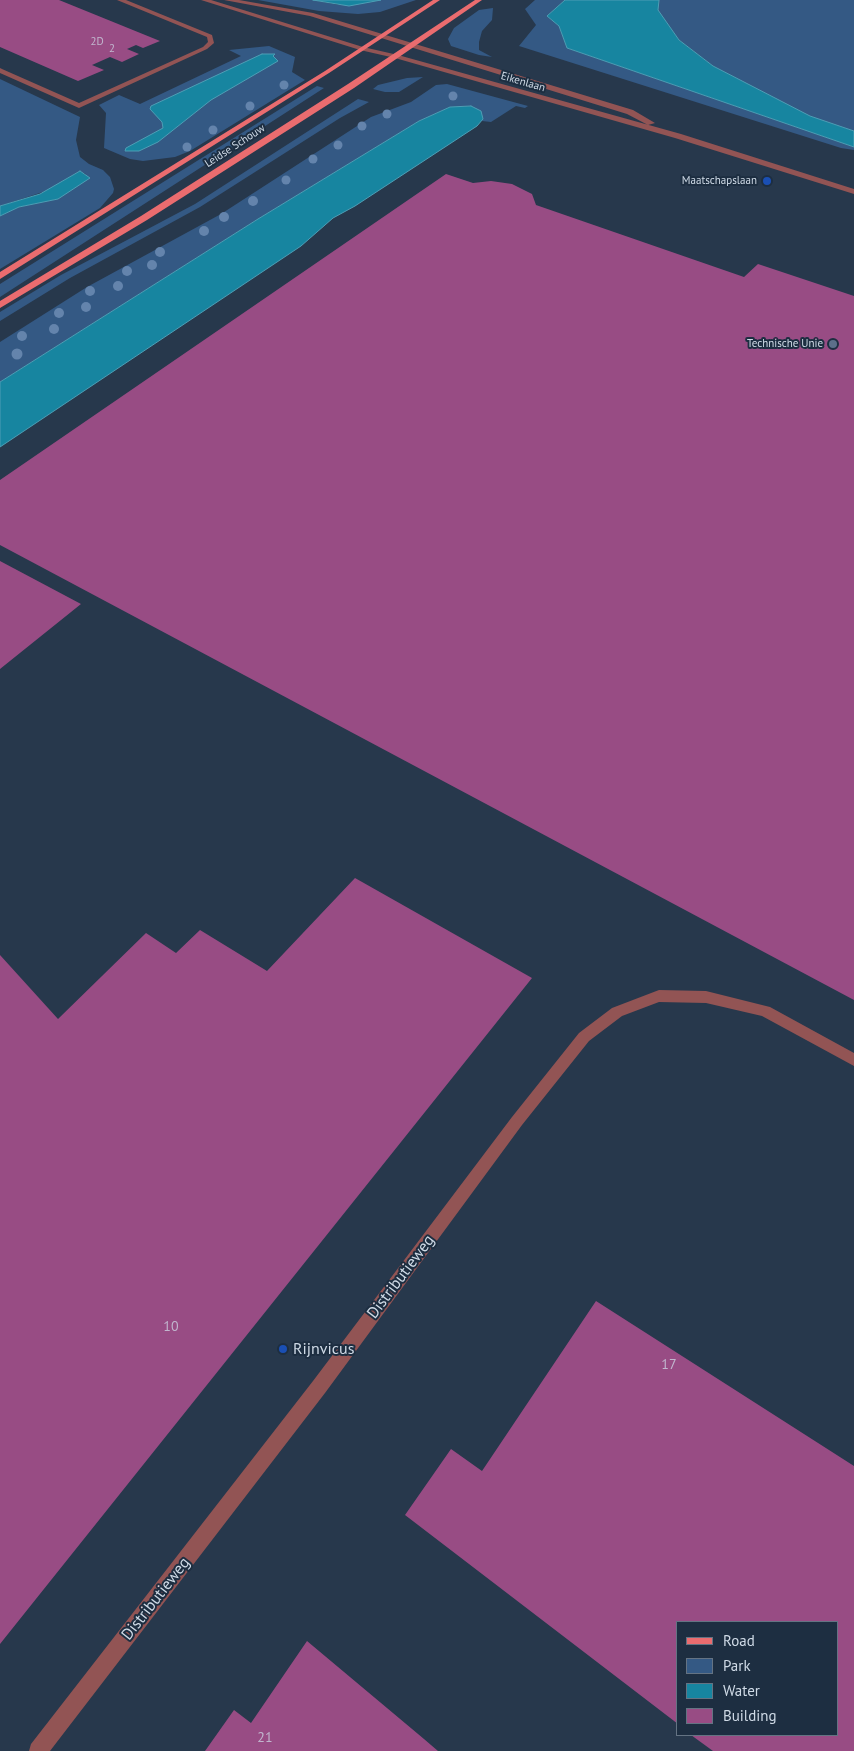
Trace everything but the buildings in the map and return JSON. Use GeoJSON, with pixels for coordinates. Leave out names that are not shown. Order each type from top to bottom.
{"type":"FeatureCollection","features":[{"type":"Feature","properties":{"kind":"main road","name":"Leidse Schouw"},"geometry":{"type":"LineString","coordinates":[[0,276],[133,195],[437,0]]}},
{"type":"Feature","properties":{"kind":"main road","name":"Leidse Schouw"},"geometry":{"type":"LineString","coordinates":[[0,305],[144,218],[413,45],[479,0]]}},
{"type":"Feature","properties":{"kind":"street"},"geometry":{"type":"LineString","coordinates":[[0,70],[79,106],[205,48],[211,43],[210,36],[120,0]]}},
{"type":"Feature","properties":{"kind":"street"},"geometry":{"type":"LineString","coordinates":[[204,0],[362,49]]}},
{"type":"Feature","properties":{"kind":"street"},"geometry":{"type":"LineString","coordinates":[[227,0],[311,14],[383,36]]}},
{"type":"Feature","properties":{"kind":"street","name":"Eikenlaan"},"geometry":{"type":"LineString","coordinates":[[383,36],[630,112],[678,136]]}},
{"type":"Feature","properties":{"kind":"street","name":"Eikenlaan"},"geometry":{"type":"LineString","coordinates":[[362,49],[396,56],[678,136],[854,192]]}},
{"type":"Feature","properties":{"kind":"street","name":"Distributieweg"},"geometry":{"type":"LineString","coordinates":[[38,1751],[319,1387],[517,1121],[584,1037],[617,1012],[659,996],[706,997],[765,1011],[854,1060]]}},
{"type":"Feature","properties":{"kind":"green space"},"geometry":{"type":"Polygon","coordinates":[[[258,0],[313,0],[339,5],[381,0],[416,0],[380,12],[358,14],[319,11],[258,0]]]}},
{"type":"Feature","properties":{"kind":"green space"},"geometry":{"type":"Polygon","coordinates":[[[535,0],[565,0],[547,16],[559,26],[567,48],[854,147],[854,150],[841,148],[519,46],[536,25],[525,9],[535,0]]]}},
{"type":"Feature","properties":{"kind":"green space"},"geometry":{"type":"Polygon","coordinates":[[[659,0],[854,0],[854,131],[810,117],[713,66],[679,40],[657,10],[659,0]]]}},
{"type":"Feature","properties":{"kind":"green space"},"geometry":{"type":"Polygon","coordinates":[[[493,8],[492,20],[482,31],[479,42],[479,50],[492,57],[451,46],[448,39],[454,28],[479,10],[493,8]]]}},
{"type":"Feature","properties":{"kind":"green space"},"geometry":{"type":"Polygon","coordinates":[[[269,46],[295,57],[292,72],[305,80],[190,151],[175,157],[143,161],[130,159],[104,148],[106,113],[99,105],[119,95],[140,104],[241,56],[229,50],[269,46]]]}},
{"type":"Feature","properties":{"kind":"green space"},"geometry":{"type":"Polygon","coordinates":[[[423,77],[399,92],[385,92],[373,89],[378,85],[407,78],[423,77]]]}},
{"type":"Feature","properties":{"kind":"green space"},"geometry":{"type":"Polygon","coordinates":[[[0,79],[80,117],[76,140],[80,157],[89,164],[103,170],[110,177],[114,189],[113,193],[100,208],[0,269],[0,216],[19,207],[58,199],[86,174],[78,172],[49,190],[0,206],[0,79]]]}},
{"type":"Feature","properties":{"kind":"green space"},"geometry":{"type":"Polygon","coordinates":[[[447,84],[528,106],[525,108],[516,106],[491,122],[482,121],[483,118],[471,106],[450,107],[419,121],[258,219],[0,382],[0,342],[87,287],[221,214],[371,117],[411,102],[436,85],[447,84]]]}},
{"type":"Feature","properties":{"kind":"green space"},"geometry":{"type":"Polygon","coordinates":[[[317,86],[324,88],[0,297],[0,284],[317,86]]]}},
{"type":"Feature","properties":{"kind":"green space"},"geometry":{"type":"Polygon","coordinates":[[[358,99],[369,102],[340,118],[200,207],[70,278],[0,321],[0,312],[61,275],[195,204],[358,99]]]}},
{"type":"Feature","properties":{"kind":"water"},"geometry":{"type":"Polygon","coordinates":[[[313,0],[381,0],[349,6],[313,0]]]}},
{"type":"Feature","properties":{"kind":"water"},"geometry":{"type":"Polygon","coordinates":[[[565,0],[659,0],[658,10],[679,40],[713,66],[810,116],[854,131],[854,147],[567,48],[559,26],[547,16],[565,0]]]}},
{"type":"Feature","properties":{"kind":"water"},"geometry":{"type":"Polygon","coordinates":[[[262,54],[275,54],[273,56],[278,61],[211,100],[158,142],[139,151],[125,151],[126,148],[163,128],[162,122],[150,109],[151,106],[262,54]]]}},
{"type":"Feature","properties":{"kind":"water"},"geometry":{"type":"Polygon","coordinates":[[[471,106],[481,111],[483,119],[477,126],[355,206],[333,218],[301,246],[0,447],[0,382],[258,219],[419,121],[450,107],[471,106]]]}},
{"type":"Feature","properties":{"kind":"water"},"geometry":{"type":"Polygon","coordinates":[[[80,171],[90,178],[58,199],[19,207],[0,216],[0,206],[40,194],[80,171]]]}},
{"type":"Feature","properties":{"kind":"place","name":"Maatschapslaan"},"geometry":{"type":"Point","coordinates":[767,181]}},
{"type":"Feature","properties":{"kind":"place","name":"Technische Unie"},"geometry":{"type":"Point","coordinates":[833,344]}},
{"type":"Feature","properties":{"kind":"place","name":"Rijnvicus"},"geometry":{"type":"Point","coordinates":[283,1349]}}]}
